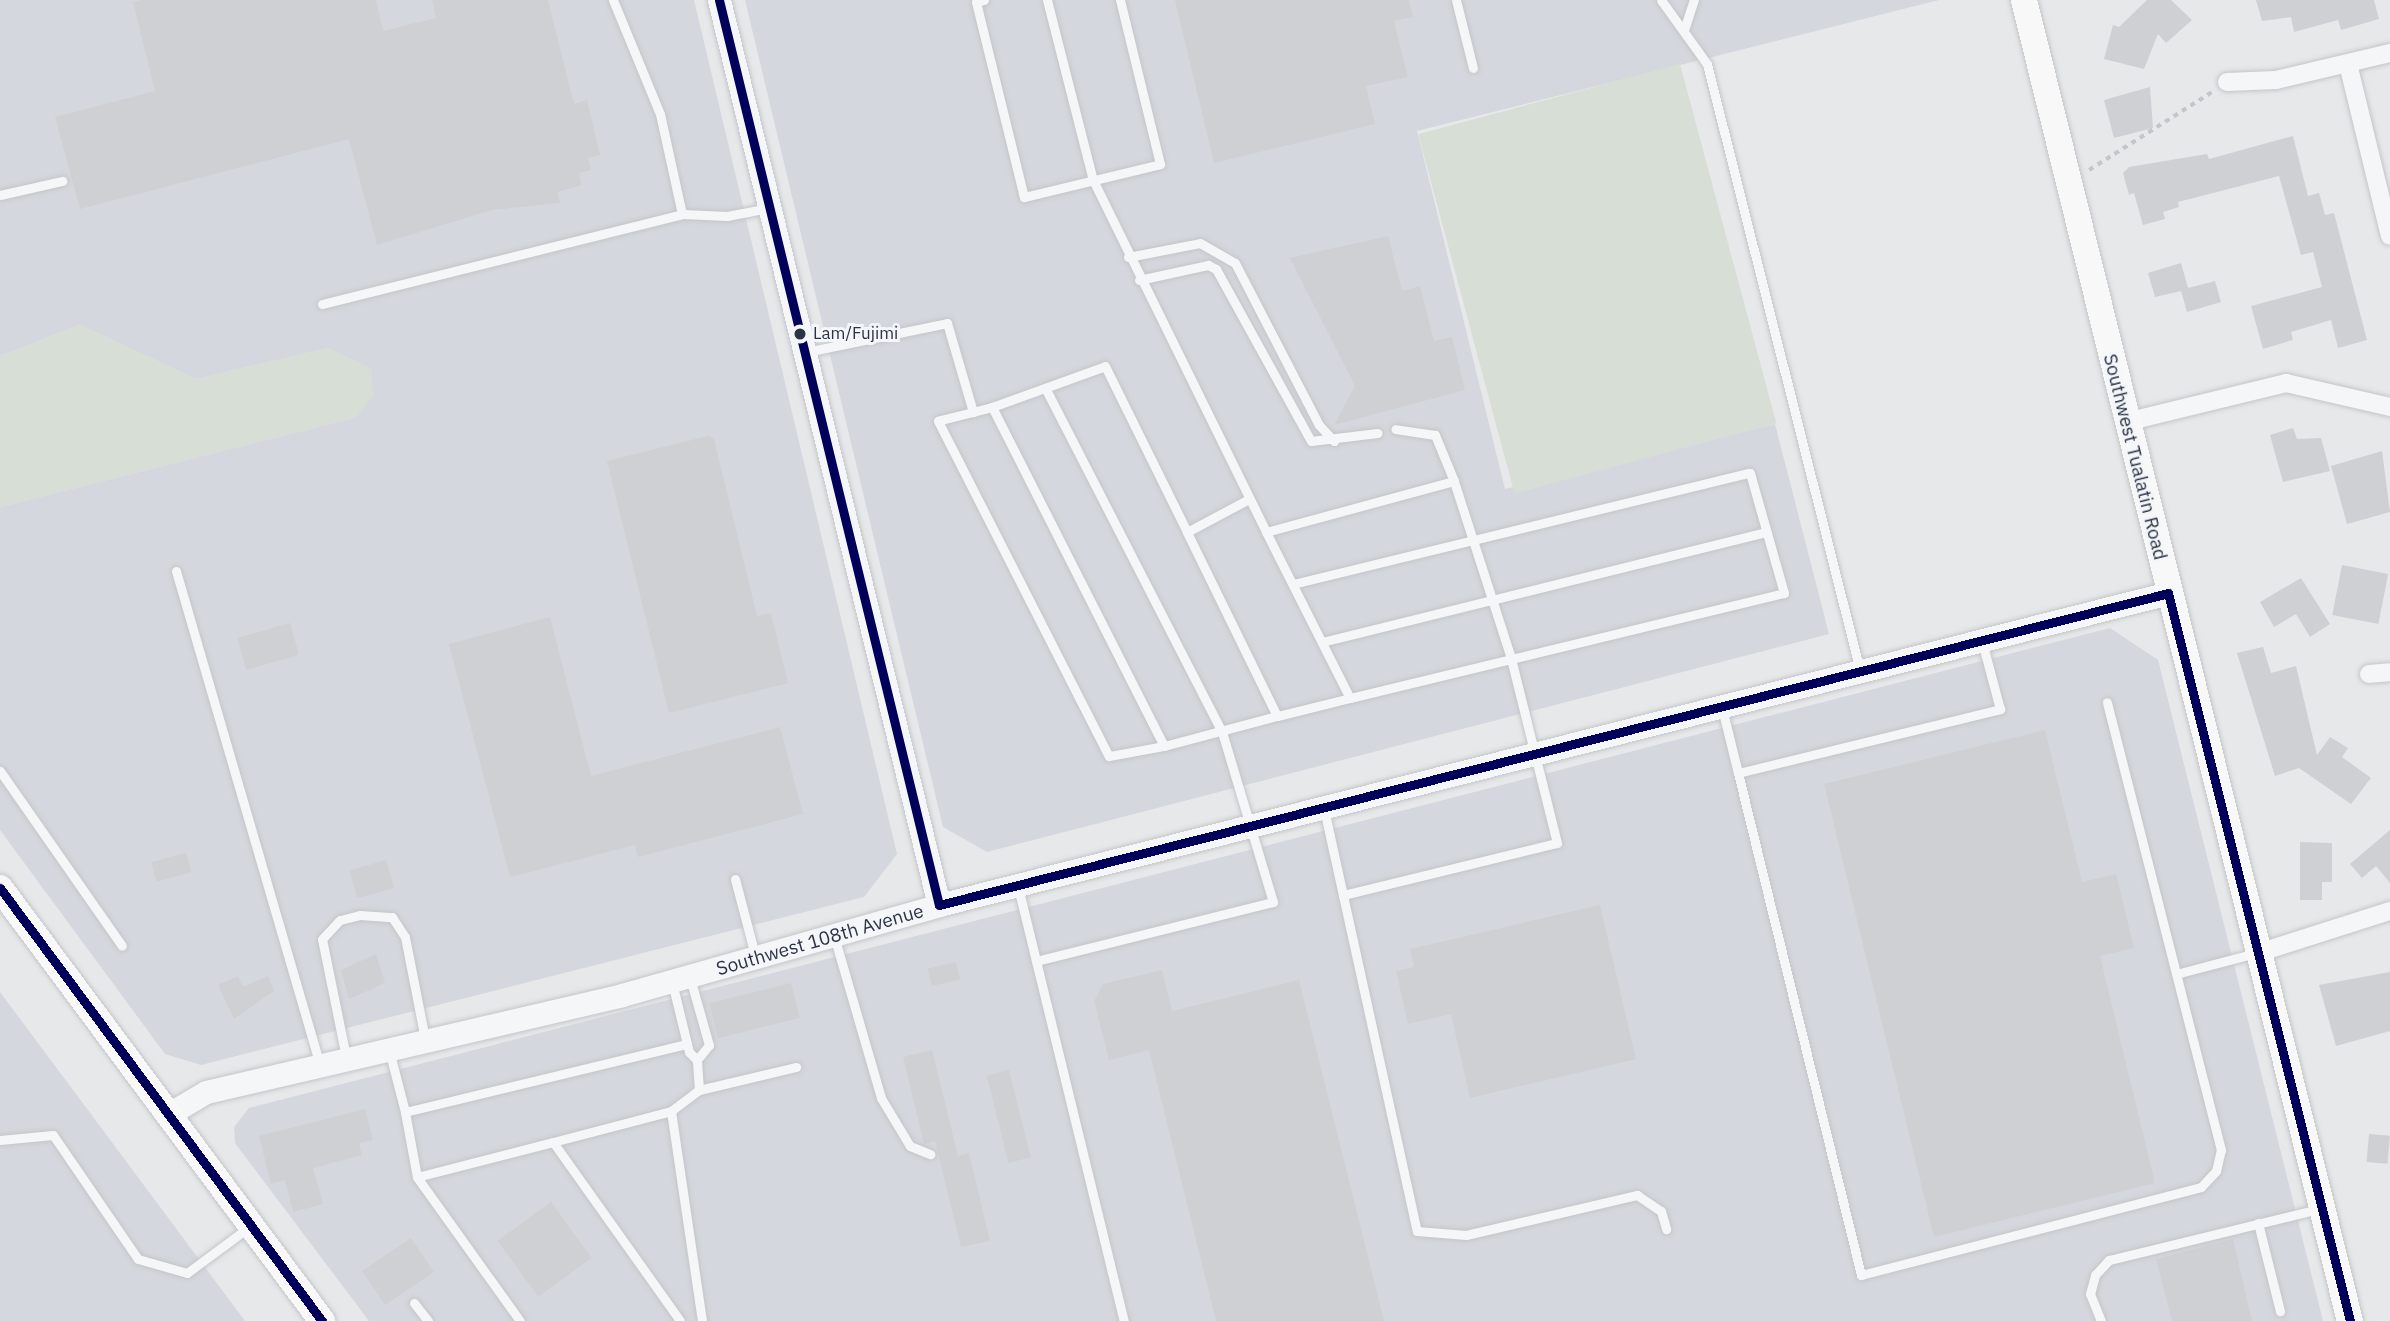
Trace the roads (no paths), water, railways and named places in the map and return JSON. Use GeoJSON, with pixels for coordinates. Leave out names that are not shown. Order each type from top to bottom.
{"type":"FeatureCollection","features":[{"type":"Feature","properties":{"kind":"main road","name":"Southwest Tualatin Road"},"geometry":{"type":"LineString","coordinates":[[2024,0],[2168,593],[2350,1321]]}},
{"type":"Feature","properties":{"kind":"main road"},"geometry":{"type":"LineString","coordinates":[[0,888],[322,1321]]}},
{"type":"Feature","properties":{"kind":"street"},"geometry":{"type":"LineString","coordinates":[[719,0],[939,905]]}},
{"type":"Feature","properties":{"kind":"street"},"geometry":{"type":"LineString","coordinates":[[2227,82],[2268,81],[2390,53]]}},
{"type":"Feature","properties":{"kind":"street"},"geometry":{"type":"LineString","coordinates":[[2348,64],[2390,236]]}},
{"type":"Feature","properties":{"kind":"street"},"geometry":{"type":"LineString","coordinates":[[2126,422],[2286,383],[2390,407]]}},
{"type":"Feature","properties":{"kind":"street","name":"Southwest 108th Avenue"},"geometry":{"type":"LineString","coordinates":[[167,1115],[206,1092],[319,1062],[425,1041],[681,979],[939,905],[2168,593]]}},
{"type":"Feature","properties":{"kind":"street"},"geometry":{"type":"LineString","coordinates":[[2369,674],[2390,672]]}},
{"type":"Feature","properties":{"kind":"street"},"geometry":{"type":"LineString","coordinates":[[2258,953],[2390,911]]}},
{"type":"Feature","properties":{"kind":"lane"},"geometry":{"type":"LineString","coordinates":[[613,0],[660,114],[682,214]]}},
{"type":"Feature","properties":{"kind":"lane"},"geometry":{"type":"LineString","coordinates":[[984,0],[976,2],[1024,197],[1160,164],[1120,0]]}},
{"type":"Feature","properties":{"kind":"lane"},"geometry":{"type":"LineString","coordinates":[[1047,0],[1093,180],[1247,500],[1266,531],[1350,698]]}},
{"type":"Feature","properties":{"kind":"lane"},"geometry":{"type":"LineString","coordinates":[[1456,0],[1473,68]]}},
{"type":"Feature","properties":{"kind":"lane"},"geometry":{"type":"LineString","coordinates":[[1661,0],[1707,64],[1860,671]]}},
{"type":"Feature","properties":{"kind":"lane"},"geometry":{"type":"LineString","coordinates":[[1684,30],[1694,0]]}},
{"type":"Feature","properties":{"kind":"lane"},"geometry":{"type":"LineString","coordinates":[[0,195],[62,181]]}},
{"type":"Feature","properties":{"kind":"lane"},"geometry":{"type":"LineString","coordinates":[[322,304],[682,214],[727,216],[770,207]]}},
{"type":"Feature","properties":{"kind":"lane"},"geometry":{"type":"LineString","coordinates":[[1128,257],[1200,243],[1235,262],[1319,425],[1335,441]]}},
{"type":"Feature","properties":{"kind":"lane"},"geometry":{"type":"LineString","coordinates":[[1139,280],[1195,267],[1216,269],[1301,432],[1311,441],[1335,441],[1378,433]]}},
{"type":"Feature","properties":{"kind":"lane"},"geometry":{"type":"LineString","coordinates":[[806,352],[947,323],[973,412]]}},
{"type":"Feature","properties":{"kind":"lane"},"geometry":{"type":"LineString","coordinates":[[1277,716],[1105,366],[1046,390],[938,421],[1109,756],[1222,732],[1511,658],[1784,593],[1750,473],[1293,584]]}},
{"type":"Feature","properties":{"kind":"lane"},"geometry":{"type":"LineString","coordinates":[[1036,961],[1273,902],[1254,825],[1222,732],[1046,390]]}},
{"type":"Feature","properties":{"kind":"lane"},"geometry":{"type":"LineString","coordinates":[[992,407],[1164,746]]}},
{"type":"Feature","properties":{"kind":"lane"},"geometry":{"type":"LineString","coordinates":[[1343,895],[1558,843],[1511,658],[1454,481],[1435,435],[1395,429]]}},
{"type":"Feature","properties":{"kind":"lane"},"geometry":{"type":"LineString","coordinates":[[1266,531],[1454,481]]}},
{"type":"Feature","properties":{"kind":"lane"},"geometry":{"type":"LineString","coordinates":[[1187,531],[1247,500]]}},
{"type":"Feature","properties":{"kind":"lane"},"geometry":{"type":"LineString","coordinates":[[1322,642],[1767,532]]}},
{"type":"Feature","properties":{"kind":"lane"},"geometry":{"type":"LineString","coordinates":[[176,570],[319,1062]]}},
{"type":"Feature","properties":{"kind":"lane"},"geometry":{"type":"LineString","coordinates":[[1738,773],[2000,709],[1982,640]]}},
{"type":"Feature","properties":{"kind":"lane"},"geometry":{"type":"LineString","coordinates":[[1722,706],[1861,1275],[2201,1186],[2216,1171],[2221,1150],[2107,702]]}},
{"type":"Feature","properties":{"kind":"lane"},"geometry":{"type":"LineString","coordinates":[[0,772],[122,946]]}},
{"type":"Feature","properties":{"kind":"lane"},"geometry":{"type":"LineString","coordinates":[[1324,807],[1417,1231],[1466,1236],[1637,1195],[1661,1211],[1666,1229]]}},
{"type":"Feature","properties":{"kind":"lane"},"geometry":{"type":"LineString","coordinates":[[735,879],[756,959]]}},
{"type":"Feature","properties":{"kind":"lane"},"geometry":{"type":"LineString","coordinates":[[1017,886],[1124,1321]]}},
{"type":"Feature","properties":{"kind":"lane"},"geometry":{"type":"LineString","coordinates":[[346,1057],[322,939],[340,920],[360,915],[392,917],[405,937],[425,1041]]}},
{"type":"Feature","properties":{"kind":"lane"},"geometry":{"type":"LineString","coordinates":[[834,936],[881,1098],[910,1146],[930,1154]]}},
{"type":"Feature","properties":{"kind":"lane"},"geometry":{"type":"LineString","coordinates":[[2176,974],[2258,953]]}},
{"type":"Feature","properties":{"kind":"lane"},"geometry":{"type":"LineString","coordinates":[[681,979],[687,1044],[697,1060],[699,1090]]}},
{"type":"Feature","properties":{"kind":"lane"},"geometry":{"type":"LineString","coordinates":[[681,979],[709,1045],[697,1060]]}},
{"type":"Feature","properties":{"kind":"lane"},"geometry":{"type":"LineString","coordinates":[[405,1112],[687,1044]]}},
{"type":"Feature","properties":{"kind":"lane"},"geometry":{"type":"LineString","coordinates":[[389,1048],[417,1177],[520,1321]]}},
{"type":"Feature","properties":{"kind":"lane"},"geometry":{"type":"LineString","coordinates":[[417,1177],[670,1111],[699,1090],[796,1068]]}},
{"type":"Feature","properties":{"kind":"lane"},"geometry":{"type":"LineString","coordinates":[[670,1111],[702,1321]]}},
{"type":"Feature","properties":{"kind":"lane"},"geometry":{"type":"LineString","coordinates":[[0,1140],[53,1135],[138,1259],[187,1273],[250,1226]]}},
{"type":"Feature","properties":{"kind":"lane"},"geometry":{"type":"LineString","coordinates":[[553,1142],[680,1321]]}},
{"type":"Feature","properties":{"kind":"lane"},"geometry":{"type":"LineString","coordinates":[[2101,1321],[2090,1294],[2095,1275],[2109,1260],[2322,1208]]}},
{"type":"Feature","properties":{"kind":"lane"},"geometry":{"type":"LineString","coordinates":[[2258,1223],[2280,1311]]}},
{"type":"Feature","properties":{"kind":"lane"},"geometry":{"type":"LineString","coordinates":[[414,1303],[428,1321]]}},
{"type":"Feature","properties":{"kind":"place","name":"Lam/Fujimi"},"geometry":{"type":"Point","coordinates":[800,334]}}]}
